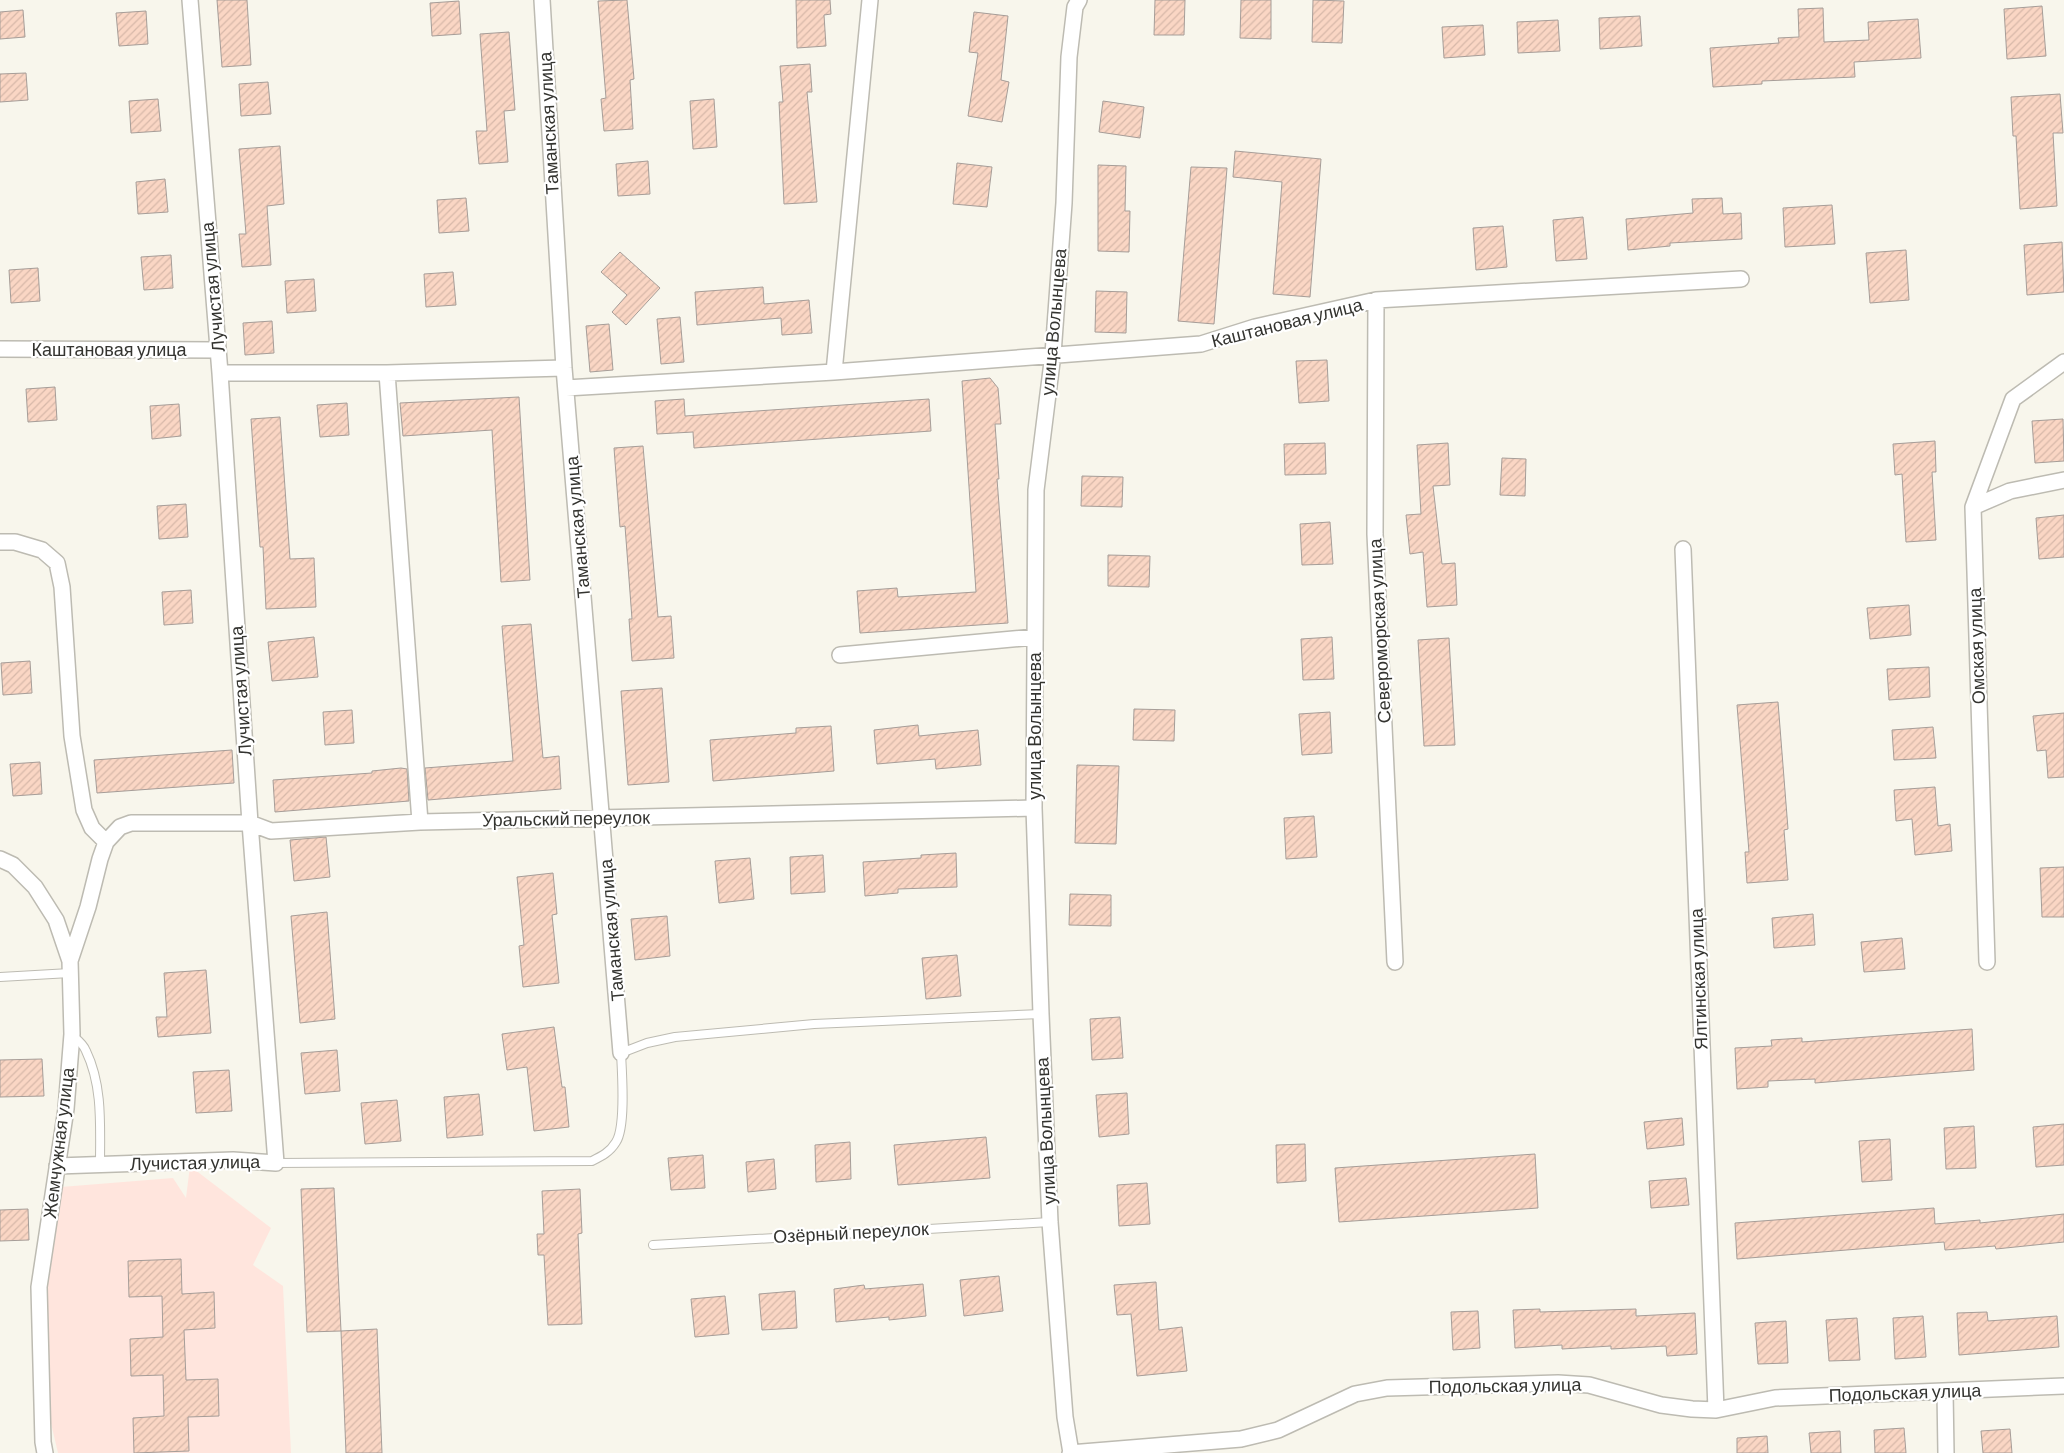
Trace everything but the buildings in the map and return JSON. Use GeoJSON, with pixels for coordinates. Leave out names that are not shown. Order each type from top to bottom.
{"type":"FeatureCollection","features":[{"type":"Feature","properties":{"kind":"street","name":"Лучистая улица"},"geometry":{"type":"LineString","coordinates":[[56,1166],[233,1160],[276,1163],[250,823],[220,373],[190,0]]}},
{"type":"Feature","properties":{"kind":"street","name":"Таманская улица"},"geometry":{"type":"LineString","coordinates":[[542,0],[564,368],[622,1053]]}},
{"type":"Feature","properties":{"kind":"street"},"geometry":{"type":"LineString","coordinates":[[834,372],[870,0]]}},
{"type":"Feature","properties":{"kind":"street","name":"улица Волынцева"},"geometry":{"type":"LineString","coordinates":[[1071,1453],[1065,1417],[1050,1222],[1034,808],[1036,490],[1053,354],[1064,203],[1069,57],[1076,8],[1079,0]]}},
{"type":"Feature","properties":{"kind":"street","name":"Каштановая улица"},"geometry":{"type":"LineString","coordinates":[[566,388],[834,372],[1201,344],[1254,327],[1376,300],[1741,279]]}},
{"type":"Feature","properties":{"kind":"street","name":"Североморская улица"},"geometry":{"type":"LineString","coordinates":[[1376,300],[1375,534],[1395,962]]}},
{"type":"Feature","properties":{"kind":"street","name":"Каштановая улица"},"geometry":{"type":"LineString","coordinates":[[0,349],[218,350]]}},
{"type":"Feature","properties":{"kind":"street","name":"Омская улица"},"geometry":{"type":"LineString","coordinates":[[1987,962],[1973,507],[2012,399],[2064,362]]}},
{"type":"Feature","properties":{"kind":"street"},"geometry":{"type":"LineString","coordinates":[[220,373],[387,373],[564,368]]}},
{"type":"Feature","properties":{"kind":"street"},"geometry":{"type":"LineString","coordinates":[[387,373],[420,822]]}},
{"type":"Feature","properties":{"kind":"street"},"geometry":{"type":"LineString","coordinates":[[1973,507],[2010,490],[2064,480]]}},
{"type":"Feature","properties":{"kind":"street"},"geometry":{"type":"LineString","coordinates":[[0,542],[15,542],[42,550],[57,563],[62,587],[72,736],[84,810],[92,828],[106,842],[70,967]]}},
{"type":"Feature","properties":{"kind":"street","name":"Ялтинская улица"},"geometry":{"type":"LineString","coordinates":[[1683,549],[1716,1410]]}},
{"type":"Feature","properties":{"kind":"street"},"geometry":{"type":"LineString","coordinates":[[840,655],[1035,637]]}},
{"type":"Feature","properties":{"kind":"street","name":"Уральский переулок"},"geometry":{"type":"LineString","coordinates":[[106,842],[120,827],[131,823],[250,823],[271,831],[420,822],[1034,808]]}},
{"type":"Feature","properties":{"kind":"street","name":"Жемчужная улица"},"geometry":{"type":"LineString","coordinates":[[0,859],[13,865],[35,886],[56,920],[70,967],[72,1034],[66,1109],[39,1287],[43,1442],[45,1453]]}},
{"type":"Feature","properties":{"kind":"street","name":"Подольская улица"},"geometry":{"type":"LineString","coordinates":[[1071,1453],[1241,1439],[1278,1430],[1355,1394],[1387,1388],[1558,1383],[1589,1385],[1661,1404],[1692,1410],[1716,1410],[1775,1398],[2064,1386]]}},
{"type":"Feature","properties":{"kind":"street"},"geometry":{"type":"LineString","coordinates":[[1945,1391],[1946,1453]]}},
{"type":"Feature","properties":{"kind":"lane"},"geometry":{"type":"LineString","coordinates":[[0,977],[70,967]]}},
{"type":"Feature","properties":{"kind":"lane"},"geometry":{"type":"LineString","coordinates":[[276,1163],[592,1161],[606,1154],[617,1141],[621,1122],[622,1053],[647,1043],[675,1038],[804,1025],[922,1018],[1041,1014]]}},
{"type":"Feature","properties":{"kind":"lane"},"geometry":{"type":"LineString","coordinates":[[72,1034],[85,1049],[96,1078],[100,1165]]}},
{"type":"Feature","properties":{"kind":"lane","name":"Озёрный переулок"},"geometry":{"type":"LineString","coordinates":[[653,1244],[1050,1222]]}},
{"type":"Feature","properties":{"kind":"shaded area"},"geometry":{"type":"Polygon","coordinates":[[[190,1166],[271,1228],[253,1265],[283,1286],[291,1453],[58,1453],[46,1402],[41,1302],[61,1187],[173,1178],[186,1198],[190,1166]]]}}]}
